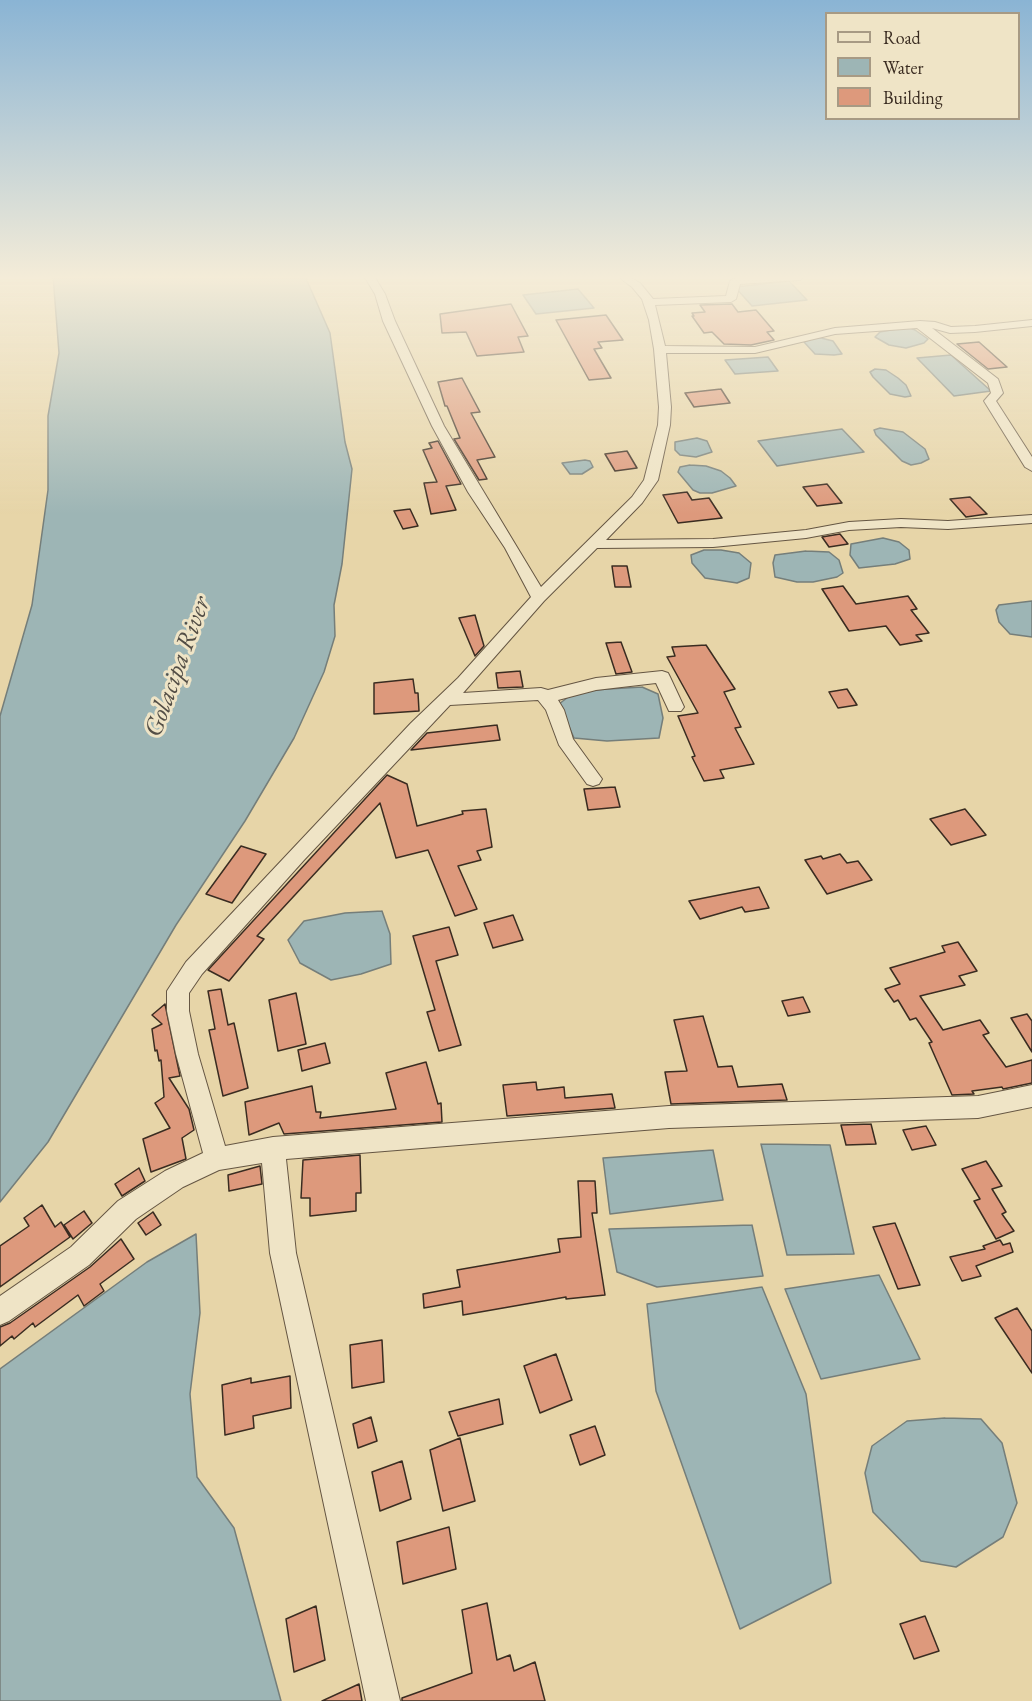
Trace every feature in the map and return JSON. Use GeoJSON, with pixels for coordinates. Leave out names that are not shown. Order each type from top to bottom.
{"type":"FeatureCollection","features":[{"type":"Feature","properties":{"kind":"street"},"geometry":{"type":"LineString","coordinates":[[405,355],[438,426],[475,492],[512,548],[539,598]]}},
{"type":"Feature","properties":{"kind":"street"},"geometry":{"type":"LineString","coordinates":[[217,1159],[187,1054],[178,1011],[178,992],[194,968],[361,786],[502,640],[552,583],[637,500],[651,480],[664,416],[660,355]]}},
{"type":"Feature","properties":{"kind":"street"},"geometry":{"type":"LineString","coordinates":[[960,355],[994,382],[997,393],[990,401],[1026,462],[1032,467]]}},
{"type":"Feature","properties":{"kind":"street"},"geometry":{"type":"LineString","coordinates":[[594,544],[712,543],[806,534],[849,526],[901,523],[948,525],[1032,519]]}},
{"type":"Feature","properties":{"kind":"street"},"geometry":{"type":"LineString","coordinates":[[548,698],[556,693],[596,684],[662,676],[675,707]]}},
{"type":"Feature","properties":{"kind":"street"},"geometry":{"type":"LineString","coordinates":[[444,700],[527,693],[541,694],[548,698],[555,710],[565,741],[593,779]]}},
{"type":"Feature","properties":{"kind":"street"},"geometry":{"type":"LineString","coordinates":[[0,1312],[80,1256],[128,1210],[174,1179],[217,1159],[273,1149],[669,1118],[978,1107],[1032,1096]]}},
{"type":"Feature","properties":{"kind":"street"},"geometry":{"type":"LineString","coordinates":[[273,1149],[283,1253],[383,1701]]}},
{"type":"Feature","properties":{"kind":"water","name":"Golacipa River"},"geometry":{"type":"Polygon","coordinates":[[[59,355],[333,355],[345,442],[352,469],[342,564],[334,605],[335,636],[324,672],[294,738],[245,821],[176,925],[48,1142],[0,1202],[0,716],[32,605],[48,490],[48,416],[59,355]]]}},
{"type":"Feature","properties":{"kind":"water"},"geometry":{"type":"Polygon","coordinates":[[[951,355],[991,391],[954,396],[917,358],[951,355]]]}},
{"type":"Feature","properties":{"kind":"water"},"geometry":{"type":"Polygon","coordinates":[[[768,357],[778,371],[735,374],[725,360],[768,357]]]}},
{"type":"Feature","properties":{"kind":"water"},"geometry":{"type":"Polygon","coordinates":[[[875,369],[886,370],[898,378],[906,385],[911,396],[890,394],[870,372],[875,369]]]}},
{"type":"Feature","properties":{"kind":"water"},"geometry":{"type":"Polygon","coordinates":[[[880,428],[903,432],[925,449],[929,459],[911,465],[902,461],[876,435],[874,430],[880,428]]]}},
{"type":"Feature","properties":{"kind":"water"},"geometry":{"type":"Polygon","coordinates":[[[842,429],[864,452],[777,466],[758,441],[842,429]]]}},
{"type":"Feature","properties":{"kind":"water"},"geometry":{"type":"Polygon","coordinates":[[[697,438],[707,441],[712,452],[696,457],[680,455],[675,450],[675,442],[697,438]]]}},
{"type":"Feature","properties":{"kind":"water"},"geometry":{"type":"Polygon","coordinates":[[[590,461],[593,467],[582,474],[570,474],[562,463],[590,461]]]}},
{"type":"Feature","properties":{"kind":"water"},"geometry":{"type":"Polygon","coordinates":[[[706,466],[721,471],[736,486],[712,493],[700,493],[693,490],[678,472],[680,467],[706,466]]]}},
{"type":"Feature","properties":{"kind":"water"},"geometry":{"type":"Polygon","coordinates":[[[883,538],[899,542],[909,550],[910,559],[895,564],[859,568],[850,555],[851,544],[883,538]]]}},
{"type":"Feature","properties":{"kind":"water"},"geometry":{"type":"Polygon","coordinates":[[[704,550],[739,553],[751,563],[749,578],[737,583],[705,578],[692,563],[691,555],[704,550]]]}},
{"type":"Feature","properties":{"kind":"water"},"geometry":{"type":"Polygon","coordinates":[[[806,551],[829,552],[839,560],[843,573],[837,577],[813,582],[797,582],[775,577],[773,563],[775,555],[806,551]]]}},
{"type":"Feature","properties":{"kind":"water"},"geometry":{"type":"Polygon","coordinates":[[[1032,601],[1032,637],[1010,634],[999,622],[996,610],[999,605],[1032,601]]]}},
{"type":"Feature","properties":{"kind":"water"},"geometry":{"type":"Polygon","coordinates":[[[642,687],[658,694],[663,718],[659,738],[607,741],[574,738],[559,704],[576,691],[642,687]]]}},
{"type":"Feature","properties":{"kind":"water"},"geometry":{"type":"Polygon","coordinates":[[[382,911],[390,934],[391,964],[361,974],[331,980],[300,963],[288,940],[304,921],[345,913],[382,911]]]}},
{"type":"Feature","properties":{"kind":"water"},"geometry":{"type":"Polygon","coordinates":[[[761,1144],[830,1145],[854,1254],[787,1255],[761,1144]]]}},
{"type":"Feature","properties":{"kind":"water"},"geometry":{"type":"Polygon","coordinates":[[[713,1150],[723,1200],[610,1214],[603,1158],[713,1150]]]}},
{"type":"Feature","properties":{"kind":"water"},"geometry":{"type":"Polygon","coordinates":[[[752,1225],[763,1276],[657,1287],[617,1272],[609,1229],[752,1225]]]}},
{"type":"Feature","properties":{"kind":"water"},"geometry":{"type":"Polygon","coordinates":[[[196,1234],[200,1313],[190,1394],[197,1477],[234,1528],[281,1701],[0,1701],[0,1369],[147,1262],[196,1234]]]}},
{"type":"Feature","properties":{"kind":"water"},"geometry":{"type":"Polygon","coordinates":[[[879,1275],[920,1359],[821,1379],[785,1289],[879,1275]]]}},
{"type":"Feature","properties":{"kind":"water"},"geometry":{"type":"Polygon","coordinates":[[[762,1287],[806,1394],[831,1583],[740,1629],[656,1391],[647,1304],[762,1287]]]}},
{"type":"Feature","properties":{"kind":"water"},"geometry":{"type":"Polygon","coordinates":[[[945,1418],[981,1419],[1002,1443],[1017,1503],[1003,1537],[956,1567],[921,1561],[873,1512],[865,1473],[872,1446],[907,1421],[945,1418]]]}},
{"type":"Feature","properties":{"kind":"building"},"geometry":{"type":"Polygon","coordinates":[[[575,355],[598,355],[611,378],[589,380],[575,355]]]}},
{"type":"Feature","properties":{"kind":"building"},"geometry":{"type":"Polygon","coordinates":[[[971,355],[994,355],[1007,367],[988,369],[971,355]]]}},
{"type":"Feature","properties":{"kind":"building"},"geometry":{"type":"Polygon","coordinates":[[[462,378],[480,412],[471,413],[495,457],[477,460],[487,479],[479,480],[454,439],[460,438],[447,406],[445,406],[438,382],[462,378]]]}},
{"type":"Feature","properties":{"kind":"building"},"geometry":{"type":"Polygon","coordinates":[[[721,389],[730,403],[694,407],[685,393],[721,389]]]}},
{"type":"Feature","properties":{"kind":"building"},"geometry":{"type":"Polygon","coordinates":[[[438,441],[461,484],[446,486],[456,510],[431,514],[424,483],[437,482],[423,450],[432,448],[429,443],[438,441]]]}},
{"type":"Feature","properties":{"kind":"building"},"geometry":{"type":"Polygon","coordinates":[[[627,451],[637,468],[615,471],[605,454],[627,451]]]}},
{"type":"Feature","properties":{"kind":"building"},"geometry":{"type":"Polygon","coordinates":[[[827,484],[842,503],[817,506],[803,487],[827,484]]]}},
{"type":"Feature","properties":{"kind":"building"},"geometry":{"type":"Polygon","coordinates":[[[687,492],[692,500],[709,498],[722,518],[678,523],[663,495],[687,492]]]}},
{"type":"Feature","properties":{"kind":"building"},"geometry":{"type":"Polygon","coordinates":[[[970,497],[987,514],[966,517],[950,499],[970,497]]]}},
{"type":"Feature","properties":{"kind":"building"},"geometry":{"type":"Polygon","coordinates":[[[410,509],[418,526],[403,529],[394,511],[410,509]]]}},
{"type":"Feature","properties":{"kind":"building"},"geometry":{"type":"Polygon","coordinates":[[[840,534],[848,544],[829,547],[822,537],[840,534]]]}},
{"type":"Feature","properties":{"kind":"building"},"geometry":{"type":"Polygon","coordinates":[[[612,566],[627,566],[631,587],[615,587],[612,566]]]}},
{"type":"Feature","properties":{"kind":"building"},"geometry":{"type":"Polygon","coordinates":[[[843,586],[856,604],[908,596],[917,609],[911,610],[929,633],[916,635],[922,641],[900,645],[886,626],[849,631],[822,589],[843,586]]]}},
{"type":"Feature","properties":{"kind":"building"},"geometry":{"type":"Polygon","coordinates":[[[475,615],[484,646],[475,656],[459,618],[475,615]]]}},
{"type":"Feature","properties":{"kind":"building"},"geometry":{"type":"Polygon","coordinates":[[[621,642],[632,672],[616,674],[606,643],[621,642]]]}},
{"type":"Feature","properties":{"kind":"building"},"geometry":{"type":"Polygon","coordinates":[[[706,645],[735,689],[724,692],[741,727],[735,728],[754,764],[720,770],[724,778],[704,781],[692,757],[695,756],[678,716],[698,713],[667,657],[675,656],[672,647],[706,645]]]}},
{"type":"Feature","properties":{"kind":"building"},"geometry":{"type":"Polygon","coordinates":[[[520,671],[523,687],[498,688],[496,673],[520,671]]]}},
{"type":"Feature","properties":{"kind":"building"},"geometry":{"type":"Polygon","coordinates":[[[413,679],[415,693],[418,693],[419,711],[374,714],[374,683],[413,679]]]}},
{"type":"Feature","properties":{"kind":"building"},"geometry":{"type":"Polygon","coordinates":[[[847,689],[857,705],[838,708],[829,692],[847,689]]]}},
{"type":"Feature","properties":{"kind":"building"},"geometry":{"type":"Polygon","coordinates":[[[497,725],[500,740],[411,750],[427,733],[497,725]]]}},
{"type":"Feature","properties":{"kind":"building"},"geometry":{"type":"Polygon","coordinates":[[[387,775],[407,784],[417,826],[463,814],[462,811],[486,809],[492,847],[477,851],[481,860],[458,866],[477,909],[455,916],[428,850],[396,858],[380,803],[257,936],[264,939],[229,981],[208,970],[387,775]]]}},
{"type":"Feature","properties":{"kind":"building"},"geometry":{"type":"Polygon","coordinates":[[[615,787],[620,807],[588,810],[584,789],[615,787]]]}},
{"type":"Feature","properties":{"kind":"building"},"geometry":{"type":"Polygon","coordinates":[[[965,809],[986,835],[951,845],[930,819],[965,809]]]}},
{"type":"Feature","properties":{"kind":"building"},"geometry":{"type":"Polygon","coordinates":[[[241,846],[266,854],[232,903],[206,894],[241,846]]]}},
{"type":"Feature","properties":{"kind":"building"},"geometry":{"type":"Polygon","coordinates":[[[840,854],[847,863],[858,861],[872,880],[827,894],[805,860],[821,856],[823,859],[840,854]]]}},
{"type":"Feature","properties":{"kind":"building"},"geometry":{"type":"Polygon","coordinates":[[[759,887],[769,908],[745,912],[742,907],[700,919],[689,901],[759,887]]]}},
{"type":"Feature","properties":{"kind":"building"},"geometry":{"type":"Polygon","coordinates":[[[513,915],[523,940],[493,948],[484,923],[513,915]]]}},
{"type":"Feature","properties":{"kind":"building"},"geometry":{"type":"Polygon","coordinates":[[[449,927],[458,955],[436,961],[461,1045],[439,1051],[427,1012],[435,1010],[413,936],[449,927]]]}},
{"type":"Feature","properties":{"kind":"building"},"geometry":{"type":"Polygon","coordinates":[[[958,942],[977,971],[959,976],[965,985],[920,996],[943,1030],[980,1020],[989,1033],[983,1035],[1006,1067],[1032,1060],[1032,1083],[1003,1089],[1002,1087],[972,1091],[974,1094],[952,1095],[929,1043],[932,1042],[916,1018],[910,1020],[898,1000],[894,1002],[885,989],[900,984],[890,968],[945,952],[942,946],[958,942]]]}},
{"type":"Feature","properties":{"kind":"building"},"geometry":{"type":"Polygon","coordinates":[[[221,989],[228,1025],[234,1023],[248,1088],[223,1096],[209,1030],[215,1029],[208,991],[221,989]]]}},
{"type":"Feature","properties":{"kind":"building"},"geometry":{"type":"Polygon","coordinates":[[[296,993],[306,1044],[278,1051],[269,1000],[296,993]]]}},
{"type":"Feature","properties":{"kind":"building"},"geometry":{"type":"Polygon","coordinates":[[[803,997],[810,1012],[788,1016],[782,1001],[803,997]]]}},
{"type":"Feature","properties":{"kind":"building"},"geometry":{"type":"Polygon","coordinates":[[[165,1004],[180,1076],[169,1078],[189,1109],[194,1130],[182,1138],[186,1159],[151,1172],[143,1139],[170,1128],[155,1103],[164,1097],[161,1060],[159,1061],[157,1050],[155,1051],[152,1029],[162,1024],[152,1015],[165,1004]]]}},
{"type":"Feature","properties":{"kind":"building"},"geometry":{"type":"Polygon","coordinates":[[[1027,1014],[1032,1021],[1032,1052],[1011,1018],[1027,1014]]]}},
{"type":"Feature","properties":{"kind":"building"},"geometry":{"type":"Polygon","coordinates":[[[703,1016],[718,1067],[732,1066],[738,1087],[782,1084],[787,1100],[671,1104],[665,1072],[687,1071],[674,1020],[703,1016]]]}},
{"type":"Feature","properties":{"kind":"building"},"geometry":{"type":"Polygon","coordinates":[[[325,1043],[330,1063],[302,1071],[298,1050],[325,1043]]]}},
{"type":"Feature","properties":{"kind":"building"},"geometry":{"type":"Polygon","coordinates":[[[426,1062],[438,1104],[441,1103],[442,1122],[284,1134],[279,1123],[249,1135],[245,1102],[312,1086],[316,1112],[321,1112],[320,1118],[396,1109],[386,1073],[426,1062]]]}},
{"type":"Feature","properties":{"kind":"building"},"geometry":{"type":"Polygon","coordinates":[[[536,1082],[537,1090],[564,1087],[565,1098],[612,1094],[615,1108],[507,1116],[503,1085],[536,1082]]]}},
{"type":"Feature","properties":{"kind":"building"},"geometry":{"type":"Polygon","coordinates":[[[871,1124],[876,1144],[846,1145],[841,1125],[871,1124]]]}},
{"type":"Feature","properties":{"kind":"building"},"geometry":{"type":"Polygon","coordinates":[[[926,1126],[936,1145],[912,1150],[903,1130],[926,1126]]]}},
{"type":"Feature","properties":{"kind":"building"},"geometry":{"type":"Polygon","coordinates":[[[360,1155],[361,1193],[356,1193],[356,1211],[310,1216],[310,1198],[301,1198],[303,1160],[360,1155]]]}},
{"type":"Feature","properties":{"kind":"building"},"geometry":{"type":"Polygon","coordinates":[[[986,1161],[1002,1186],[992,1189],[1006,1212],[1002,1214],[1014,1231],[996,1239],[974,1201],[980,1199],[962,1169],[986,1161]]]}},
{"type":"Feature","properties":{"kind":"building"},"geometry":{"type":"Polygon","coordinates":[[[260,1166],[262,1184],[229,1191],[228,1175],[260,1166]]]}},
{"type":"Feature","properties":{"kind":"building"},"geometry":{"type":"Polygon","coordinates":[[[139,1168],[145,1181],[122,1196],[115,1184],[139,1168]]]}},
{"type":"Feature","properties":{"kind":"building"},"geometry":{"type":"Polygon","coordinates":[[[578,1181],[595,1181],[597,1213],[592,1213],[605,1295],[566,1299],[566,1297],[463,1315],[462,1301],[424,1308],[423,1294],[460,1287],[457,1270],[560,1252],[558,1239],[581,1237],[578,1181]]]}},
{"type":"Feature","properties":{"kind":"building"},"geometry":{"type":"Polygon","coordinates":[[[42,1205],[55,1227],[61,1222],[70,1237],[0,1287],[0,1246],[29,1226],[24,1218],[42,1205]]]}},
{"type":"Feature","properties":{"kind":"building"},"geometry":{"type":"Polygon","coordinates":[[[84,1211],[92,1223],[73,1239],[64,1225],[84,1211]]]}},
{"type":"Feature","properties":{"kind":"building"},"geometry":{"type":"Polygon","coordinates":[[[153,1212],[161,1225],[146,1235],[138,1223],[153,1212]]]}},
{"type":"Feature","properties":{"kind":"building"},"geometry":{"type":"Polygon","coordinates":[[[895,1223],[920,1285],[898,1289],[873,1227],[895,1223]]]}},
{"type":"Feature","properties":{"kind":"building"},"geometry":{"type":"Polygon","coordinates":[[[121,1239],[134,1259],[100,1284],[104,1291],[84,1306],[78,1295],[35,1327],[33,1323],[14,1339],[12,1336],[0,1346],[0,1327],[10,1323],[90,1267],[121,1239]]]}},
{"type":"Feature","properties":{"kind":"building"},"geometry":{"type":"Polygon","coordinates":[[[1000,1240],[1003,1245],[1010,1243],[1013,1252],[976,1266],[981,1276],[962,1281],[950,1257],[985,1249],[983,1246],[1000,1240]]]}},
{"type":"Feature","properties":{"kind":"building"},"geometry":{"type":"Polygon","coordinates":[[[1017,1308],[1032,1331],[1032,1373],[995,1318],[1017,1308]]]}},
{"type":"Feature","properties":{"kind":"building"},"geometry":{"type":"Polygon","coordinates":[[[382,1340],[384,1382],[352,1388],[350,1345],[382,1340]]]}},
{"type":"Feature","properties":{"kind":"building"},"geometry":{"type":"Polygon","coordinates":[[[556,1354],[572,1400],[540,1413],[524,1366],[556,1354]]]}},
{"type":"Feature","properties":{"kind":"building"},"geometry":{"type":"Polygon","coordinates":[[[290,1376],[291,1408],[253,1416],[254,1428],[225,1435],[222,1385],[251,1378],[251,1383],[290,1376]]]}},
{"type":"Feature","properties":{"kind":"building"},"geometry":{"type":"Polygon","coordinates":[[[499,1399],[503,1424],[458,1436],[449,1412],[499,1399]]]}},
{"type":"Feature","properties":{"kind":"building"},"geometry":{"type":"Polygon","coordinates":[[[371,1417],[377,1441],[358,1448],[353,1424],[371,1417]]]}},
{"type":"Feature","properties":{"kind":"building"},"geometry":{"type":"Polygon","coordinates":[[[595,1426],[605,1455],[580,1465],[570,1435],[595,1426]]]}},
{"type":"Feature","properties":{"kind":"building"},"geometry":{"type":"Polygon","coordinates":[[[460,1438],[475,1501],[443,1511],[430,1450],[460,1438]]]}},
{"type":"Feature","properties":{"kind":"building"},"geometry":{"type":"Polygon","coordinates":[[[402,1461],[411,1499],[380,1511],[372,1472],[402,1461]]]}},
{"type":"Feature","properties":{"kind":"building"},"geometry":{"type":"Polygon","coordinates":[[[449,1527],[456,1569],[403,1584],[397,1542],[449,1527]]]}},
{"type":"Feature","properties":{"kind":"building"},"geometry":{"type":"Polygon","coordinates":[[[487,1603],[497,1660],[510,1655],[514,1671],[535,1662],[545,1701],[402,1701],[402,1698],[472,1673],[462,1610],[487,1603]]]}},
{"type":"Feature","properties":{"kind":"building"},"geometry":{"type":"Polygon","coordinates":[[[316,1606],[325,1660],[294,1672],[286,1619],[316,1606]]]}},
{"type":"Feature","properties":{"kind":"building"},"geometry":{"type":"Polygon","coordinates":[[[925,1616],[939,1651],[914,1659],[900,1624],[925,1616]]]}},
{"type":"Feature","properties":{"kind":"building"},"geometry":{"type":"Polygon","coordinates":[[[359,1684],[362,1701],[322,1701],[359,1684]]]}}]}
